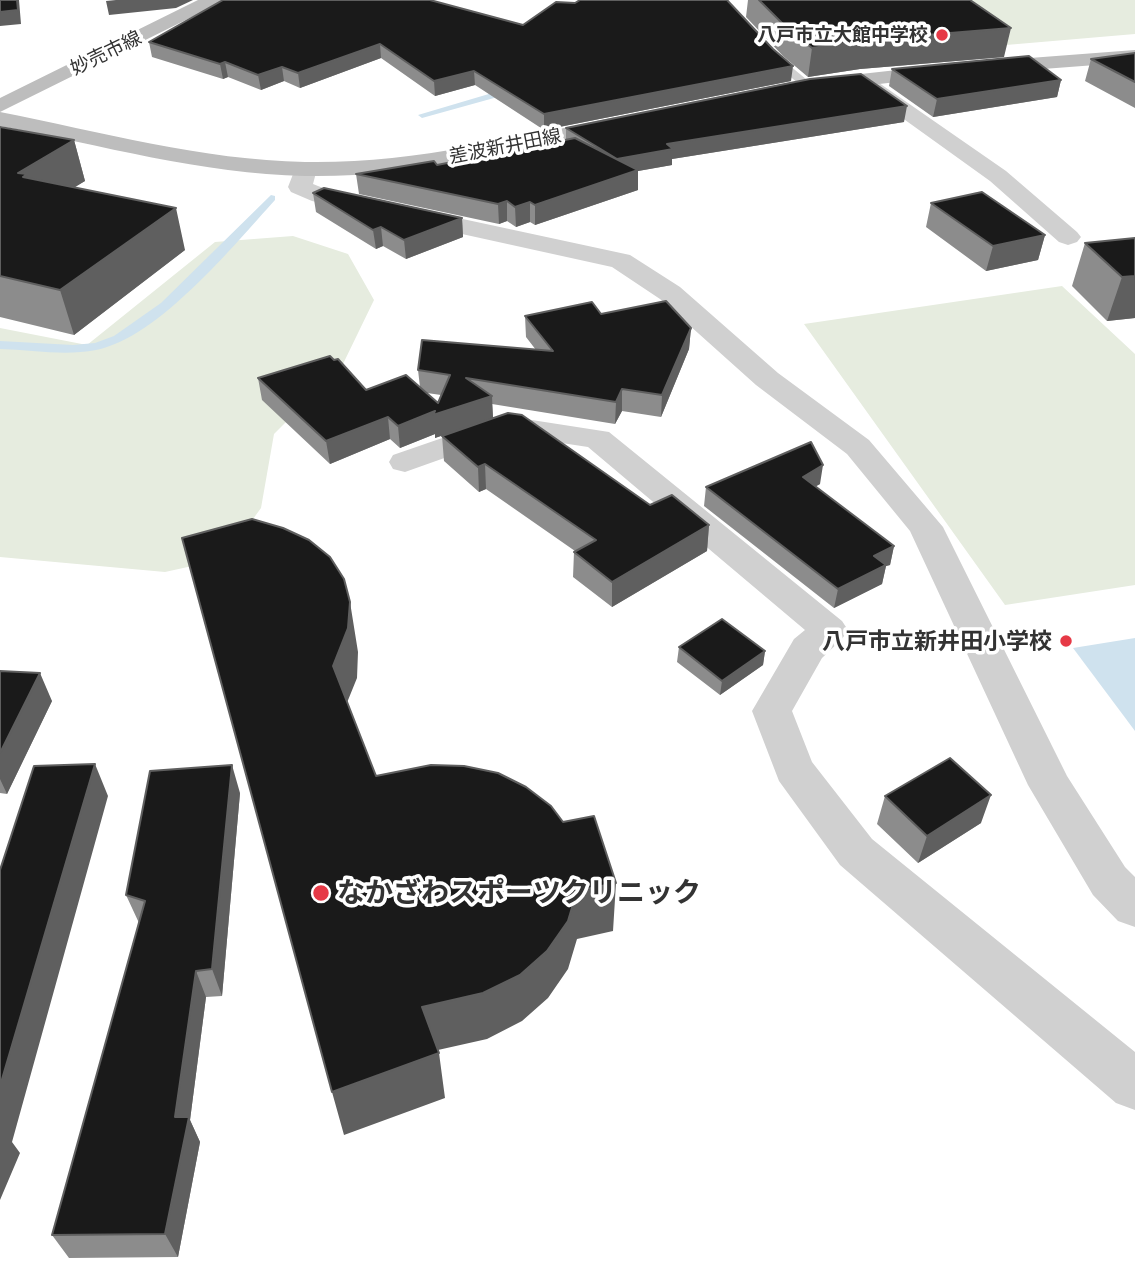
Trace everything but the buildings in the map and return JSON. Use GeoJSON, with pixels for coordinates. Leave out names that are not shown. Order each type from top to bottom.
{"type":"FeatureCollection","features":[{"type":"Feature","properties":{"kind":"main road","name":"妙売市線"},"geometry":{"type":"LineString","coordinates":[[0,106],[212,0]]}},
{"type":"Feature","properties":{"kind":"main road"},"geometry":{"type":"LineString","coordinates":[[783,91],[861,78],[1135,56]]}},
{"type":"Feature","properties":{"kind":"main road","name":"差波新井田線"},"geometry":{"type":"LineString","coordinates":[[0,119],[226,162],[305,169],[367,168],[423,162],[632,121]]}},
{"type":"Feature","properties":{"kind":"street"},"geometry":{"type":"LineString","coordinates":[[861,78],[998,176],[1068,237]]}},
{"type":"Feature","properties":{"kind":"street"},"geometry":{"type":"LineString","coordinates":[[305,169],[300,187],[321,196],[621,261],[670,293],[767,379],[858,447],[926,527],[1050,785],[1109,881],[1135,907]]}},
{"type":"Feature","properties":{"kind":"street"},"geometry":{"type":"LineString","coordinates":[[405,462],[506,425],[598,439],[829,630],[808,649],[772,711],[794,769],[856,852],[1135,1085]]}},
{"type":"Feature","properties":{"kind":"lane"},"geometry":{"type":"LineString","coordinates":[[767,50],[808,86]]}},
{"type":"Feature","properties":{"kind":"shaded area"},"geometry":{"type":"Polygon","coordinates":[[[944,0],[1135,0],[1135,34],[1006,45],[944,0]]]}},
{"type":"Feature","properties":{"kind":"shaded area"},"geometry":{"type":"Polygon","coordinates":[[[293,236],[348,254],[374,300],[342,366],[274,434],[261,508],[224,559],[165,572],[0,557],[0,328],[87,345],[215,242],[293,236]]]}},
{"type":"Feature","properties":{"kind":"shaded area","name":"八戸市立新井田小学校"},"geometry":{"type":"Polygon","coordinates":[[[1062,286],[1135,354],[1135,585],[1005,605],[804,324],[1062,286]]]}},
{"type":"Feature","properties":{"kind":"water"},"geometry":{"type":"Polygon","coordinates":[[[1135,638],[1135,731],[1073,648],[1135,638]]]}},
{"type":"Feature","properties":{"kind":"waterway"},"geometry":{"type":"LineString","coordinates":[[422,115],[509,91]]}},
{"type":"Feature","properties":{"kind":"waterway"},"geometry":{"type":"LineString","coordinates":[[0,345],[73,349],[97,346],[118,338],[141,324],[190,283],[271,198]]}},
{"type":"Feature","properties":{"kind":"place","name":"八戸市立大館中学校"},"geometry":{"type":"Point","coordinates":[942,35]}},
{"type":"Feature","properties":{"kind":"place","name":"八戸市立新井田小学校"},"geometry":{"type":"Point","coordinates":[1066,641]}},
{"type":"Feature","properties":{"kind":"place","name":"なかざわスポーツクリニック"},"geometry":{"type":"Point","coordinates":[321,893]}}]}
